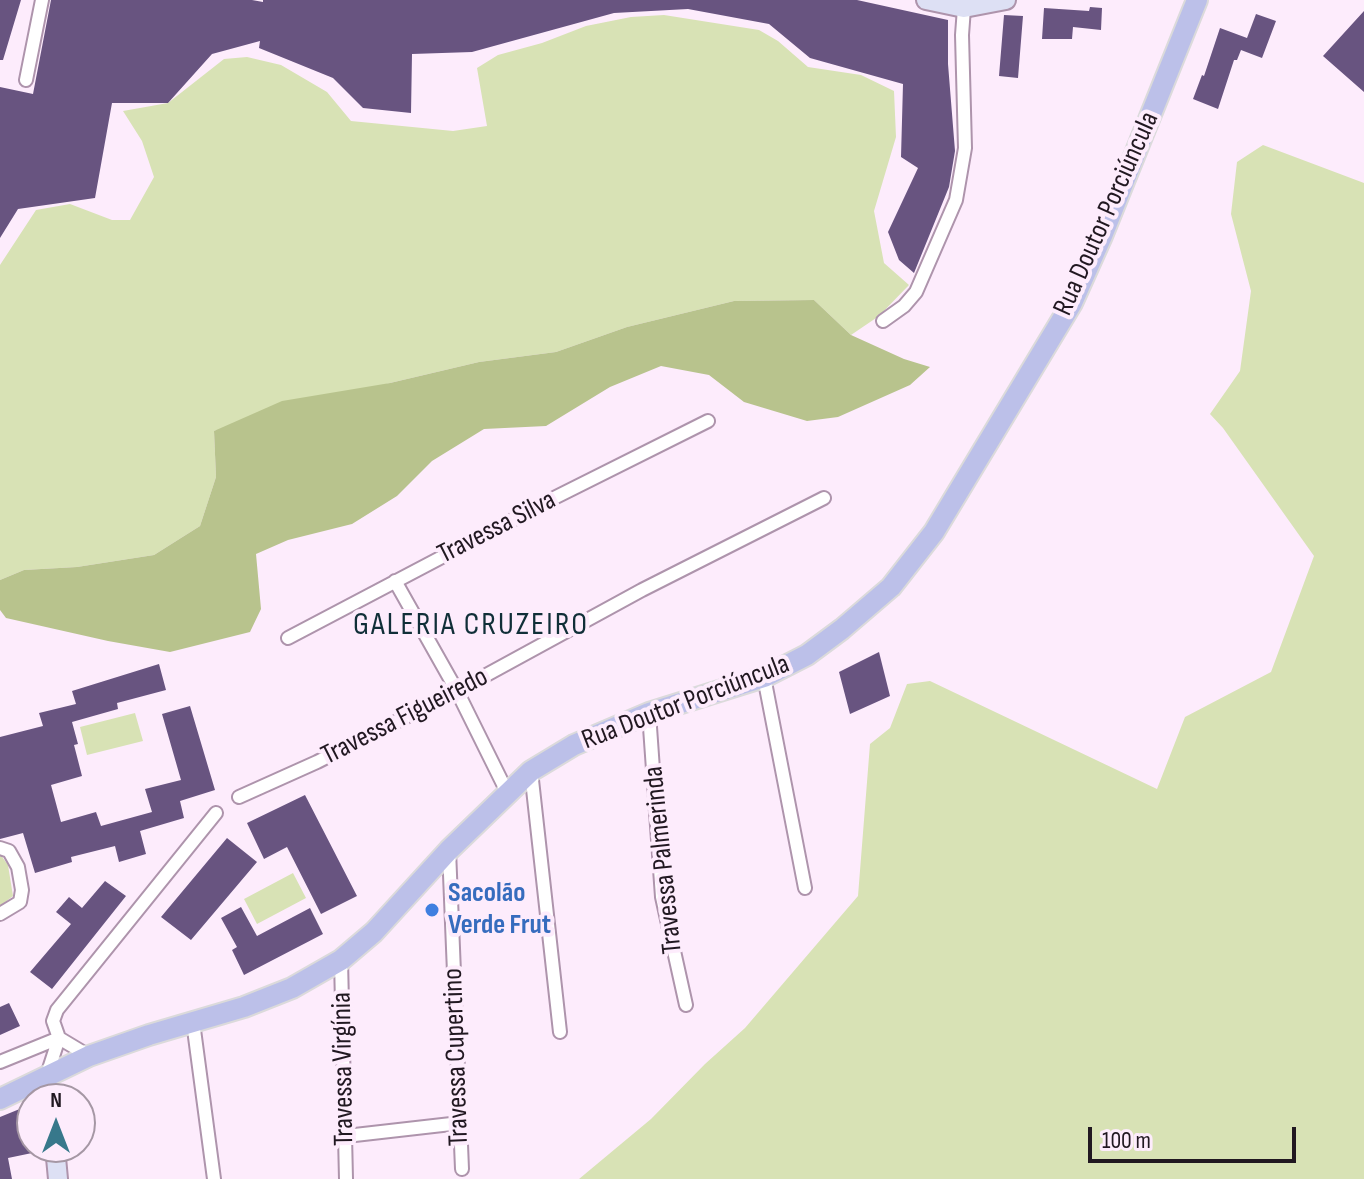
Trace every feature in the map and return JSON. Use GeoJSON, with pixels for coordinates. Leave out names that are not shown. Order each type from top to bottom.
{"type":"FeatureCollection","features":[{"type":"Feature","properties":{"kind":"main road"},"geometry":{"type":"LineString","coordinates":[[926,0],[964,8],[1006,0]]}},
{"type":"Feature","properties":{"kind":"main road","name":"Rua Doutor Porciúncula"},"geometry":{"type":"LineString","coordinates":[[0,1099],[89,1056],[244,1007],[292,988],[341,960],[374,932],[449,850],[531,771],[574,745],[649,713],[764,677],[807,655],[891,587],[934,532],[1072,303],[1197,0]]}},
{"type":"Feature","properties":{"kind":"main road"},"geometry":{"type":"LineString","coordinates":[[46,1078],[47,1083]]}},
{"type":"Feature","properties":{"kind":"street"},"geometry":{"type":"LineString","coordinates":[[26,80],[42,0]]}},
{"type":"Feature","properties":{"kind":"street"},"geometry":{"type":"LineString","coordinates":[[883,321],[904,306],[916,292],[956,200],[965,148],[964,8]]}},
{"type":"Feature","properties":{"kind":"street","name":"Travessa Silva"},"geometry":{"type":"LineString","coordinates":[[288,638],[708,421]]}},
{"type":"Feature","properties":{"kind":"street","name":"Travessa Figueiredo"},"geometry":{"type":"LineString","coordinates":[[239,797],[317,762],[457,691],[642,590],[824,498]]}},
{"type":"Feature","properties":{"kind":"street"},"geometry":{"type":"LineString","coordinates":[[395,581],[457,691],[507,792]]}},
{"type":"Feature","properties":{"kind":"street"},"geometry":{"type":"LineString","coordinates":[[764,677],[805,888]]}},
{"type":"Feature","properties":{"kind":"street","name":"Travessa Palmerinda"},"geometry":{"type":"LineString","coordinates":[[649,713],[662,897],[686,1005]]}},
{"type":"Feature","properties":{"kind":"street"},"geometry":{"type":"LineString","coordinates":[[531,771],[560,1032]]}},
{"type":"Feature","properties":{"kind":"street"},"geometry":{"type":"LineString","coordinates":[[46,1078],[59,1038],[53,1021],[57,1010],[216,813]]}},
{"type":"Feature","properties":{"kind":"street"},"geometry":{"type":"LineString","coordinates":[[0,848],[9,851],[18,867],[22,890],[20,902],[0,914]]}},
{"type":"Feature","properties":{"kind":"street","name":"Travessa Cupertino"},"geometry":{"type":"LineString","coordinates":[[449,850],[462,1169]]}},
{"type":"Feature","properties":{"kind":"street","name":"Travessa Virgínia"},"geometry":{"type":"LineString","coordinates":[[341,960],[346,1179]]}},
{"type":"Feature","properties":{"kind":"street"},"geometry":{"type":"LineString","coordinates":[[193,1022],[214,1179]]}},
{"type":"Feature","properties":{"kind":"street"},"geometry":{"type":"LineString","coordinates":[[59,1038],[89,1056]]}},
{"type":"Feature","properties":{"kind":"street"},"geometry":{"type":"LineString","coordinates":[[0,1062],[59,1038]]}},
{"type":"Feature","properties":{"kind":"street"},"geometry":{"type":"LineString","coordinates":[[346,1136],[460,1123]]}},
{"type":"Feature","properties":{"kind":"green space"},"geometry":{"type":"Polygon","coordinates":[[[664,15],[759,30],[778,41],[808,67],[861,75],[894,91],[896,137],[874,211],[884,263],[909,285],[879,316],[851,335],[814,300],[734,301],[627,327],[556,352],[479,362],[214,431],[216,477],[200,526],[154,555],[77,567],[24,570],[0,580],[0,265],[36,210],[70,204],[112,220],[130,220],[154,177],[142,141],[123,111],[168,103],[224,59],[247,57],[281,65],[327,92],[351,121],[453,131],[487,126],[477,68],[498,55],[586,26],[631,17],[664,15]]]}},
{"type":"Feature","properties":{"kind":"green space"},"geometry":{"type":"Polygon","coordinates":[[[1263,145],[1364,183],[1364,1179],[579,1179],[651,1119],[745,1028],[858,896],[870,744],[890,728],[907,684],[930,681],[1157,789],[1185,717],[1271,672],[1314,556],[1210,414],[1240,371],[1251,291],[1231,214],[1237,162],[1263,145]]]}},
{"type":"Feature","properties":{"kind":"green space"},"geometry":{"type":"Polygon","coordinates":[[[814,300],[851,335],[930,367],[910,385],[838,417],[807,421],[744,402],[709,375],[661,366],[610,387],[546,426],[484,429],[432,461],[397,496],[352,524],[288,540],[256,554],[261,609],[250,632],[170,652],[6,618],[0,610],[0,580],[24,570],[77,567],[154,555],[200,526],[216,477],[214,431],[282,401],[390,383],[479,362],[556,352],[627,327],[734,301],[814,300]]]}},
{"type":"Feature","properties":{"kind":"green space"},"geometry":{"type":"Polygon","coordinates":[[[135,713],[143,741],[87,755],[80,727],[135,713]]]}},
{"type":"Feature","properties":{"kind":"green space"},"geometry":{"type":"Polygon","coordinates":[[[0,854],[8,865],[13,896],[0,906],[0,854]]]}},
{"type":"Feature","properties":{"kind":"green space"},"geometry":{"type":"Polygon","coordinates":[[[293,873],[306,898],[257,924],[244,899],[293,873]]]}},
{"type":"Feature","properties":{"kind":"building"},"geometry":{"type":"Polygon","coordinates":[[[0,0],[21,0],[3,60],[0,60],[0,0]]]}},
{"type":"Feature","properties":{"kind":"building"},"geometry":{"type":"Polygon","coordinates":[[[51,0],[857,0],[948,20],[955,151],[949,187],[914,273],[899,260],[888,232],[918,168],[901,157],[903,84],[810,58],[769,24],[688,9],[614,13],[472,52],[412,54],[411,113],[363,108],[333,78],[259,48],[260,41],[212,54],[168,103],[112,103],[95,198],[18,209],[0,238],[0,87],[33,94],[51,0]]]}},
{"type":"Feature","properties":{"kind":"building"},"geometry":{"type":"Polygon","coordinates":[[[1090,7],[1102,8],[1101,30],[1073,27],[1072,39],[1042,39],[1044,8],[1089,11],[1090,7]]]}},
{"type":"Feature","properties":{"kind":"building"},"geometry":{"type":"Polygon","coordinates":[[[1364,11],[1364,92],[1323,56],[1364,11]]]}},
{"type":"Feature","properties":{"kind":"building"},"geometry":{"type":"Polygon","coordinates":[[[1256,14],[1276,21],[1262,58],[1241,50],[1237,60],[1234,60],[1218,109],[1193,99],[1220,28],[1247,38],[1256,14]]]}},
{"type":"Feature","properties":{"kind":"building"},"geometry":{"type":"Polygon","coordinates":[[[1004,15],[1023,16],[1018,78],[999,76],[1004,15]]]}},
{"type":"Feature","properties":{"kind":"building"},"geometry":{"type":"Polygon","coordinates":[[[879,652],[890,696],[850,714],[839,672],[879,652]]]}},
{"type":"Feature","properties":{"kind":"building"},"geometry":{"type":"Polygon","coordinates":[[[159,664],[166,690],[117,703],[118,709],[72,722],[82,776],[51,785],[61,822],[96,812],[101,826],[152,812],[145,789],[181,780],[162,714],[190,706],[215,790],[180,801],[184,818],[140,831],[146,854],[119,862],[115,846],[71,857],[72,862],[35,873],[23,833],[0,839],[0,737],[43,726],[39,713],[76,704],[72,691],[159,664]]]}},
{"type":"Feature","properties":{"kind":"building"},"geometry":{"type":"Polygon","coordinates":[[[305,795],[357,896],[321,914],[287,847],[264,859],[247,823],[305,795]]]}},
{"type":"Feature","properties":{"kind":"building"},"geometry":{"type":"Polygon","coordinates":[[[227,838],[257,862],[191,940],[161,917],[227,838]]]}},
{"type":"Feature","properties":{"kind":"building"},"geometry":{"type":"Polygon","coordinates":[[[105,881],[126,896],[52,989],[30,972],[71,924],[56,912],[69,897],[82,908],[105,881]]]}},
{"type":"Feature","properties":{"kind":"building"},"geometry":{"type":"Polygon","coordinates":[[[241,907],[257,936],[310,908],[323,934],[244,975],[232,950],[237,947],[221,918],[241,907]]]}},
{"type":"Feature","properties":{"kind":"building"},"geometry":{"type":"Polygon","coordinates":[[[9,1003],[20,1026],[0,1035],[0,1007],[9,1003]]]}},
{"type":"Feature","properties":{"kind":"building"},"geometry":{"type":"Polygon","coordinates":[[[16,1110],[16,1156],[8,1158],[12,1179],[0,1179],[0,1117],[16,1110]]]}},
{"type":"Feature","properties":{"kind":"place","name":"Sacolão Verde Frut"},"geometry":{"type":"Point","coordinates":[432,910]}},
{"type":"Feature","properties":{"kind":"district","name":"GALERIA CRUZEIRO"},"geometry":{"type":"Point","coordinates":[471,626]}}]}
